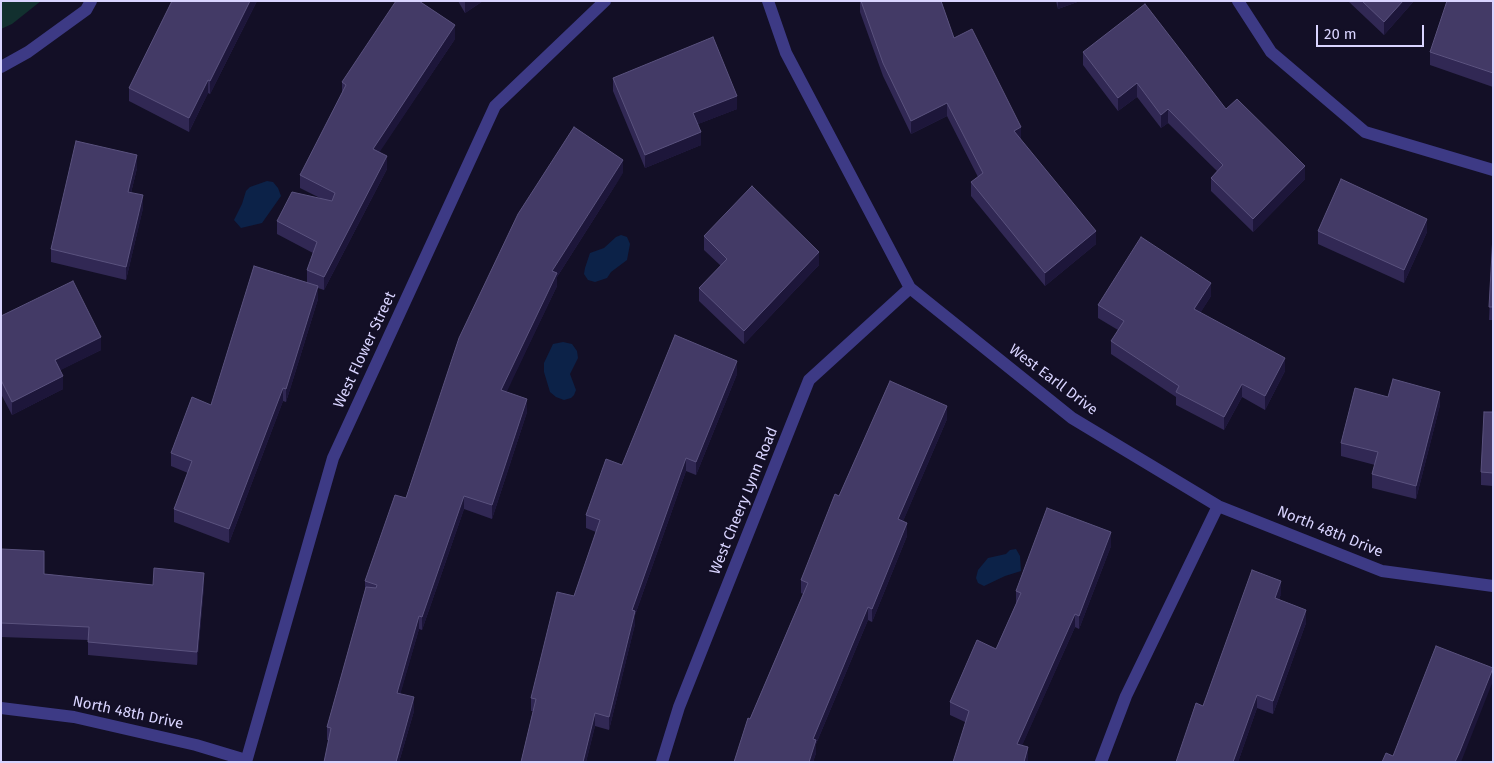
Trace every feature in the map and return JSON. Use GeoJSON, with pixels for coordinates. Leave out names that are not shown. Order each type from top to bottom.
{"type":"FeatureCollection","features":[{"type":"Feature","properties":{"kind":"street"},"geometry":{"type":"LineString","coordinates":[[1,66],[28,52],[86,10],[91,1]]}},
{"type":"Feature","properties":{"kind":"street","name":"West Flower Street"},"geometry":{"type":"LineString","coordinates":[[246,761],[333,458],[495,106],[604,1]]}},
{"type":"Feature","properties":{"kind":"street","name":"West Earll Drive"},"geometry":{"type":"LineString","coordinates":[[768,1],[786,53],[910,288],[1072,418],[1218,506]]}},
{"type":"Feature","properties":{"kind":"street"},"geometry":{"type":"LineString","coordinates":[[1238,1],[1271,52],[1365,132],[1493,170]]}},
{"type":"Feature","properties":{"kind":"street","name":"West Cheery Lynn Road"},"geometry":{"type":"LineString","coordinates":[[662,762],[679,707],[809,380],[910,288]]}},
{"type":"Feature","properties":{"kind":"street"},"geometry":{"type":"LineString","coordinates":[[1101,762],[1126,696],[1218,506]]}},
{"type":"Feature","properties":{"kind":"street","name":"North 48th Drive"},"geometry":{"type":"LineString","coordinates":[[1218,506],[1382,571],[1493,586]]}},
{"type":"Feature","properties":{"kind":"street","name":"North 48th Drive"},"geometry":{"type":"LineString","coordinates":[[1,708],[74,718],[196,745],[246,761]]}},
{"type":"Feature","properties":{"kind":"green space"},"geometry":{"type":"Polygon","coordinates":[[[1,1],[41,1],[12,24],[1,29],[1,1]]]}},
{"type":"Feature","properties":{"kind":"water"},"geometry":{"type":"Polygon","coordinates":[[[267,181],[273,182],[281,196],[262,223],[241,228],[234,220],[246,191],[250,187],[267,181]]]}},
{"type":"Feature","properties":{"kind":"water"},"geometry":{"type":"Polygon","coordinates":[[[621,235],[627,237],[630,244],[627,260],[611,272],[607,278],[595,282],[588,280],[584,274],[590,253],[604,248],[621,235]]]}},
{"type":"Feature","properties":{"kind":"water"},"geometry":{"type":"Polygon","coordinates":[[[563,342],[572,344],[577,351],[578,358],[570,374],[576,390],[571,398],[564,400],[550,392],[544,372],[544,363],[553,344],[563,342]]]}},
{"type":"Feature","properties":{"kind":"water"},"geometry":{"type":"Polygon","coordinates":[[[1016,549],[1020,556],[1021,571],[984,586],[978,583],[976,578],[978,570],[988,558],[1006,554],[1010,550],[1016,549]]]}},
{"type":"Feature","properties":{"kind":"building"},"geometry":{"type":"Polygon","coordinates":[[[172,1],[250,1],[210,81],[208,80],[189,118],[129,88],[172,1]]]}},
{"type":"Feature","properties":{"kind":"building"},"geometry":{"type":"Polygon","coordinates":[[[396,1],[419,1],[455,25],[373,149],[387,156],[324,277],[307,270],[317,242],[277,221],[292,192],[332,201],[335,193],[300,175],[346,85],[342,82],[396,1]]]}},
{"type":"Feature","properties":{"kind":"building"},"geometry":{"type":"Polygon","coordinates":[[[861,1],[941,1],[954,38],[972,29],[1021,127],[1014,131],[1096,231],[1045,273],[971,182],[983,173],[947,103],[911,121],[883,63],[861,1]]]}},
{"type":"Feature","properties":{"kind":"building"},"geometry":{"type":"Polygon","coordinates":[[[1362,1],[1403,1],[1384,22],[1362,1]]]}},
{"type":"Feature","properties":{"kind":"building"},"geometry":{"type":"Polygon","coordinates":[[[1447,1],[1493,1],[1493,73],[1430,52],[1447,1]]]}},
{"type":"Feature","properties":{"kind":"building"},"geometry":{"type":"Polygon","coordinates":[[[1145,4],[1226,109],[1237,99],[1305,166],[1253,219],[1211,178],[1223,165],[1168,109],[1161,115],[1137,83],[1118,98],[1083,52],[1145,4]]]}},
{"type":"Feature","properties":{"kind":"building"},"geometry":{"type":"Polygon","coordinates":[[[713,37],[737,96],[693,113],[701,132],[645,155],[613,78],[713,37]]]}},
{"type":"Feature","properties":{"kind":"building"},"geometry":{"type":"Polygon","coordinates":[[[574,127],[623,160],[552,271],[557,273],[501,390],[527,399],[492,505],[464,496],[422,617],[419,616],[397,693],[414,697],[396,762],[324,762],[331,728],[327,727],[366,587],[376,588],[377,585],[365,581],[395,495],[406,498],[459,338],[518,214],[574,127]]]}},
{"type":"Feature","properties":{"kind":"building"},"geometry":{"type":"Polygon","coordinates":[[[76,141],[137,155],[128,192],[143,195],[126,267],[51,249],[76,141]]]}},
{"type":"Feature","properties":{"kind":"building"},"geometry":{"type":"Polygon","coordinates":[[[1341,179],[1427,219],[1404,270],[1318,231],[1341,179]]]}},
{"type":"Feature","properties":{"kind":"building"},"geometry":{"type":"Polygon","coordinates":[[[752,186],[819,252],[744,331],[699,288],[727,259],[704,236],[752,186]]]}},
{"type":"Feature","properties":{"kind":"building"},"geometry":{"type":"Polygon","coordinates":[[[1493,235],[1493,307],[1489,307],[1493,235]]]}},
{"type":"Feature","properties":{"kind":"building"},"geometry":{"type":"Polygon","coordinates":[[[1141,237],[1211,283],[1194,309],[1285,358],[1265,396],[1242,384],[1224,417],[1176,392],[1179,386],[1111,341],[1124,321],[1098,305],[1141,237]]]}},
{"type":"Feature","properties":{"kind":"building"},"geometry":{"type":"Polygon","coordinates":[[[254,266],[318,286],[286,389],[283,388],[229,529],[174,509],[192,461],[171,453],[192,397],[211,405],[254,266]]]}},
{"type":"Feature","properties":{"kind":"building"},"geometry":{"type":"Polygon","coordinates":[[[73,281],[101,337],[55,360],[63,376],[12,402],[1,380],[1,316],[73,281]]]}},
{"type":"Feature","properties":{"kind":"building"},"geometry":{"type":"Polygon","coordinates":[[[675,335],[737,361],[696,462],[686,458],[632,610],[635,611],[609,717],[595,713],[583,762],[521,762],[536,699],[531,698],[557,592],[574,596],[600,520],[586,515],[606,459],[622,465],[675,335]]]}},
{"type":"Feature","properties":{"kind":"building"},"geometry":{"type":"Polygon","coordinates":[[[1393,379],[1440,392],[1416,486],[1372,474],[1378,452],[1341,443],[1355,388],[1388,397],[1393,379]]]}},
{"type":"Feature","properties":{"kind":"building"},"geometry":{"type":"Polygon","coordinates":[[[890,381],[947,406],[898,519],[907,523],[872,609],[868,607],[813,739],[816,740],[809,762],[734,762],[748,718],[750,719],[808,583],[801,580],[835,494],[839,496],[890,381]]]}},
{"type":"Feature","properties":{"kind":"building"},"geometry":{"type":"Polygon","coordinates":[[[1484,412],[1493,412],[1493,473],[1481,472],[1484,412]]]}},
{"type":"Feature","properties":{"kind":"building"},"geometry":{"type":"Polygon","coordinates":[[[1047,508],[1111,532],[1079,616],[1075,614],[1017,744],[1028,747],[1024,762],[953,762],[969,711],[950,702],[977,640],[996,649],[1021,593],[1016,591],[1047,508]]]}},
{"type":"Feature","properties":{"kind":"building"},"geometry":{"type":"Polygon","coordinates":[[[1,549],[44,551],[44,574],[153,585],[154,568],[204,573],[197,652],[88,642],[89,627],[1,623],[1,549]]]}},
{"type":"Feature","properties":{"kind":"building"},"geometry":{"type":"Polygon","coordinates":[[[1252,570],[1281,581],[1275,598],[1306,610],[1273,701],[1257,695],[1233,762],[1176,762],[1196,703],[1203,706],[1252,570]]]}},
{"type":"Feature","properties":{"kind":"building"},"geometry":{"type":"Polygon","coordinates":[[[1436,646],[1493,668],[1455,762],[1382,762],[1386,753],[1393,756],[1436,646]]]}}]}
